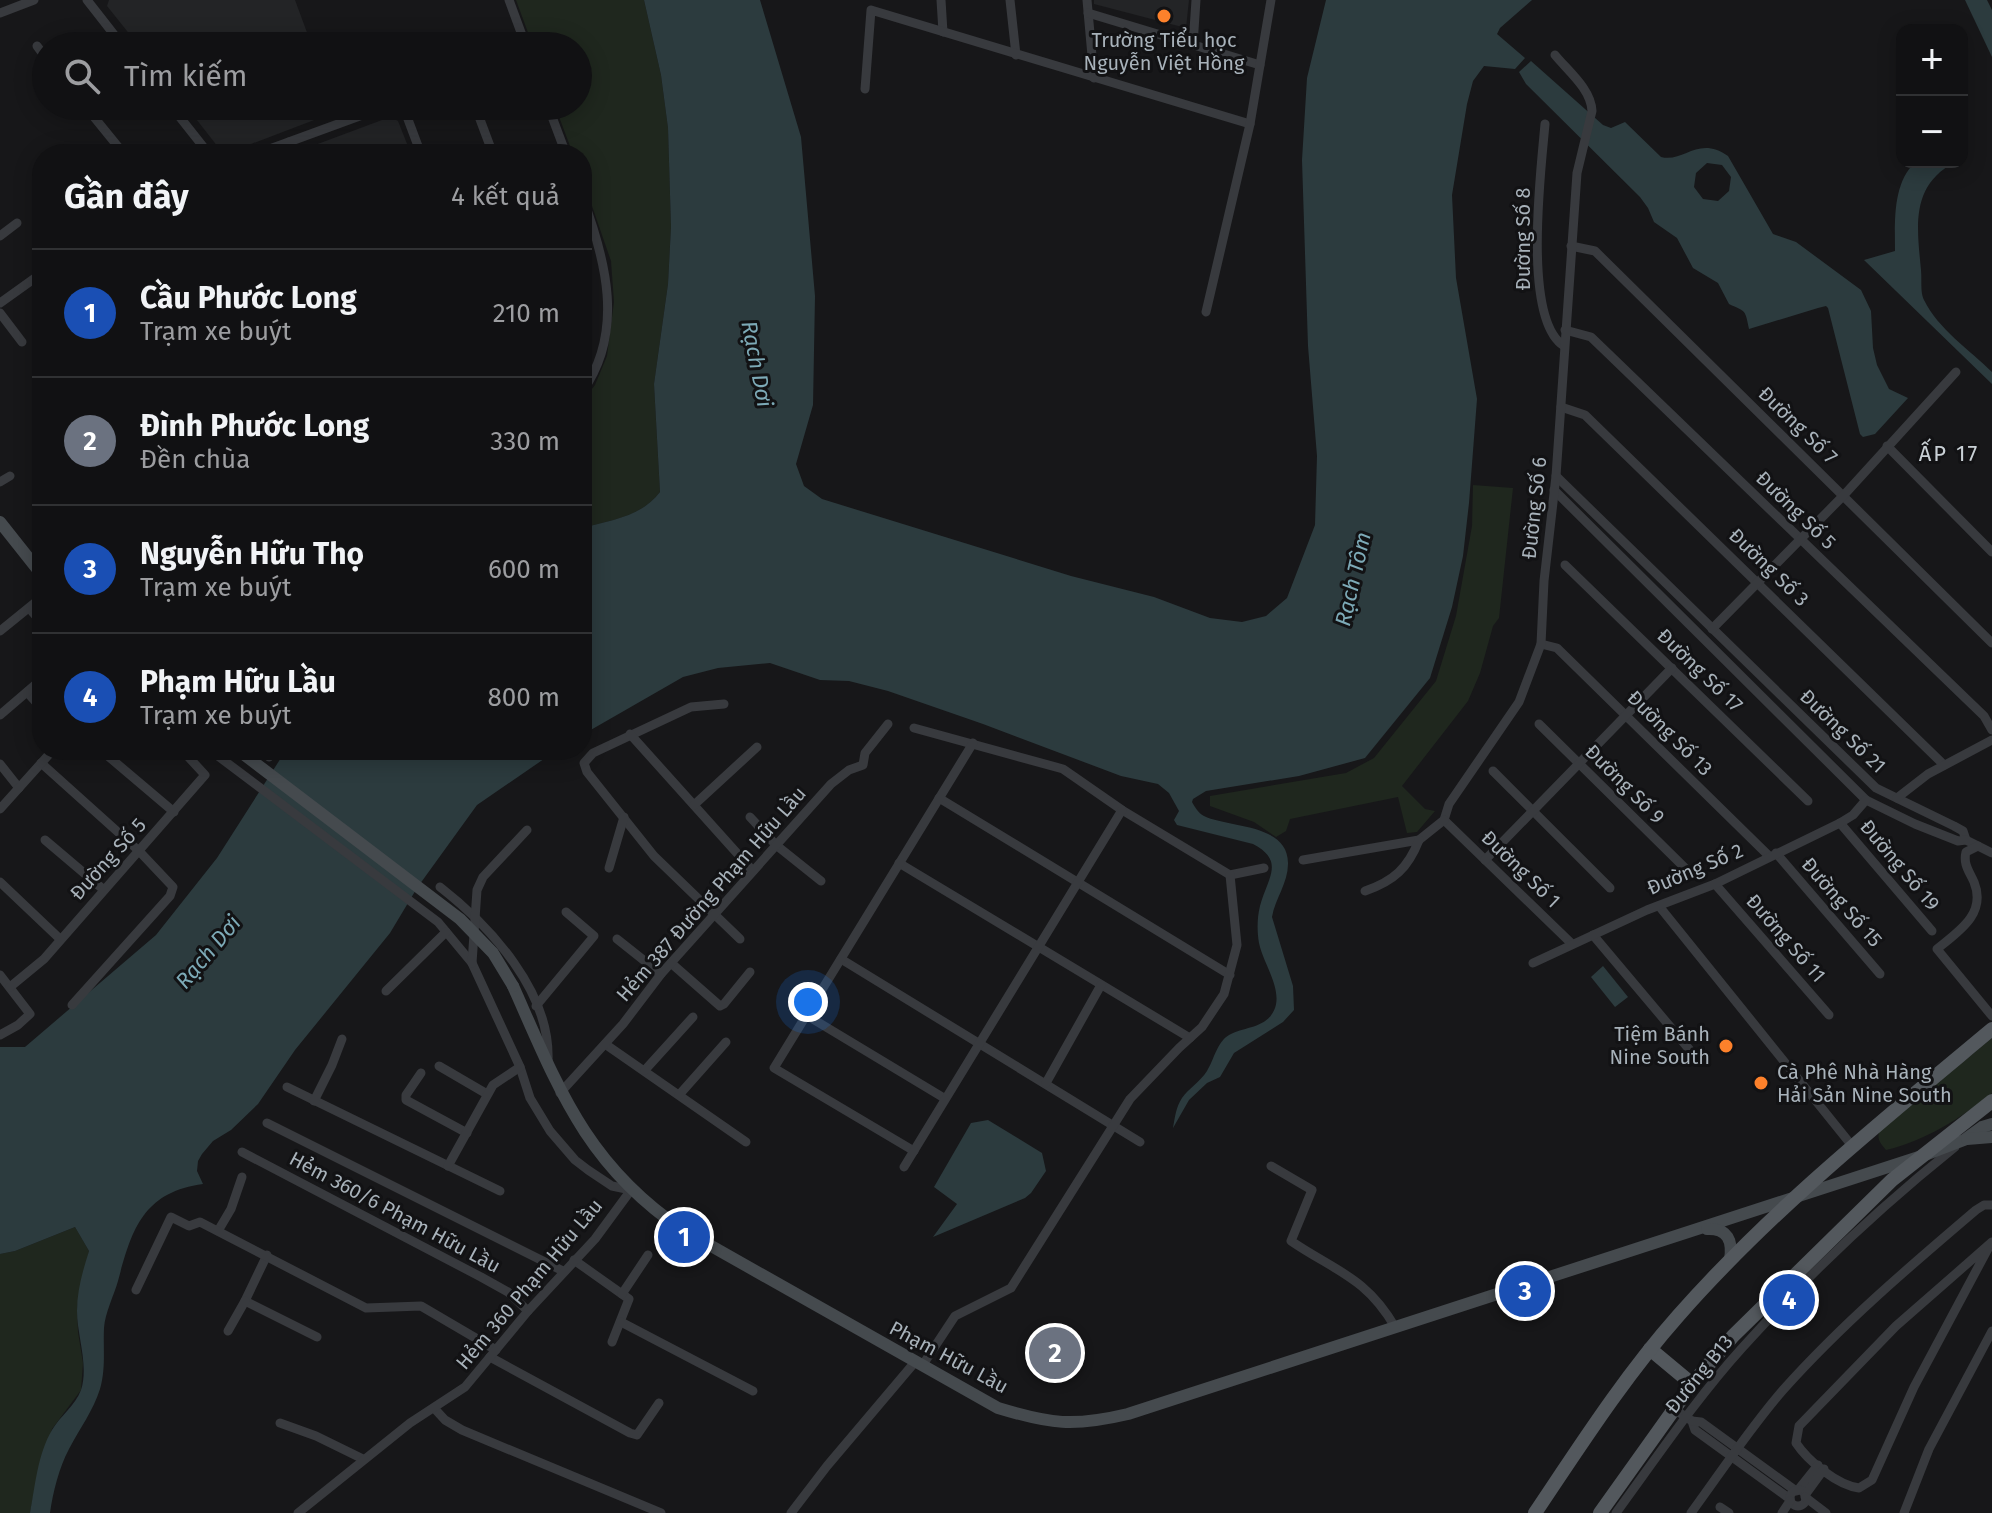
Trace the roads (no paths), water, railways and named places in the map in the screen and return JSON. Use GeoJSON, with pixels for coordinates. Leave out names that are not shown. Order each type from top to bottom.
{"type":"FeatureCollection","features":[{"type":"Feature","properties":{"kind":"main road"},"geometry":{"type":"LineString","coordinates":[[0,522],[32,560]]}},
{"type":"Feature","properties":{"kind":"main road","name":"Phạm Hữu Lầu"},"geometry":{"type":"LineString","coordinates":[[251,760],[460,919],[493,953],[513,986],[560,1093],[591,1144],[631,1190],[683,1230],[918,1364],[998,1408],[1048,1422],[1083,1423],[1128,1414],[1925,1155],[1964,1140],[1992,1124]]}},
{"type":"Feature","properties":{"kind":"main road"},"geometry":{"type":"LineString","coordinates":[[1535,1513],[1650,1349],[1730,1260],[1853,1147],[1992,1029]]}},
{"type":"Feature","properties":{"kind":"main road"},"geometry":{"type":"LineString","coordinates":[[1600,1513],[1684,1415],[1692,1384],[1769,1299],[1892,1180],[1992,1101]]}},
{"type":"Feature","properties":{"kind":"main road","name":"Phạm Hữu Lầu"},"geometry":{"type":"LineString","coordinates":[[1964,1140],[1992,1137]]}},
{"type":"Feature","properties":{"kind":"main road"},"geometry":{"type":"LineString","coordinates":[[1696,1230],[1717,1229],[1725,1233],[1730,1241],[1730,1260]]}},
{"type":"Feature","properties":{"kind":"main road"},"geometry":{"type":"LineString","coordinates":[[1650,1349],[1692,1384]]}},
{"type":"Feature","properties":{"kind":"street"},"geometry":{"type":"LineString","coordinates":[[0,13],[34,0]]}},
{"type":"Feature","properties":{"kind":"street"},"geometry":{"type":"LineString","coordinates":[[87,0],[112,32]]}},
{"type":"Feature","properties":{"kind":"street"},"geometry":{"type":"LineString","coordinates":[[509,0],[521,32]]}},
{"type":"Feature","properties":{"kind":"street"},"geometry":{"type":"LineString","coordinates":[[941,0],[943,32]]}},
{"type":"Feature","properties":{"kind":"street"},"geometry":{"type":"LineString","coordinates":[[1010,0],[1016,55]]}},
{"type":"Feature","properties":{"kind":"street"},"geometry":{"type":"LineString","coordinates":[[1087,0],[1094,78]]}},
{"type":"Feature","properties":{"kind":"street"},"geometry":{"type":"LineString","coordinates":[[1193,45],[1196,0]]}},
{"type":"Feature","properties":{"kind":"street"},"geometry":{"type":"LineString","coordinates":[[1206,312],[1250,124],[1271,0]]}},
{"type":"Feature","properties":{"kind":"street"},"geometry":{"type":"LineString","coordinates":[[865,89],[872,5],[1016,55],[1250,124]]}},
{"type":"Feature","properties":{"kind":"street"},"geometry":{"type":"LineString","coordinates":[[1088,13],[1260,65]]}},
{"type":"Feature","properties":{"kind":"street","name":"Đường Số 6"},"geometry":{"type":"LineString","coordinates":[[1444,820],[1449,804],[1519,702],[1541,644],[1577,173],[1592,111],[1586,91],[1555,55]]}},
{"type":"Feature","properties":{"kind":"street"},"geometry":{"type":"LineString","coordinates":[[96,120],[116,144]]}},
{"type":"Feature","properties":{"kind":"street"},"geometry":{"type":"LineString","coordinates":[[182,120],[201,144]]}},
{"type":"Feature","properties":{"kind":"street"},"geometry":{"type":"LineString","coordinates":[[284,144],[349,120]]}},
{"type":"Feature","properties":{"kind":"street"},"geometry":{"type":"LineString","coordinates":[[408,120],[417,144]]}},
{"type":"Feature","properties":{"kind":"street"},"geometry":{"type":"LineString","coordinates":[[480,120],[489,144]]}},
{"type":"Feature","properties":{"kind":"street"},"geometry":{"type":"LineString","coordinates":[[553,120],[562,144]]}},
{"type":"Feature","properties":{"kind":"street","name":"Đường Số 8"},"geometry":{"type":"LineString","coordinates":[[1545,124],[1538,218],[1539,279],[1544,320],[1557,342],[1564,346]]}},
{"type":"Feature","properties":{"kind":"street"},"geometry":{"type":"LineString","coordinates":[[0,236],[17,223]]}},
{"type":"Feature","properties":{"kind":"street"},"geometry":{"type":"LineString","coordinates":[[592,228],[604,262],[607,301],[602,349],[592,374]]}},
{"type":"Feature","properties":{"kind":"street","name":"Đường Số 7"},"geometry":{"type":"LineString","coordinates":[[1571,246],[1595,251],[1992,643]]}},
{"type":"Feature","properties":{"kind":"street"},"geometry":{"type":"LineString","coordinates":[[0,303],[32,280]]}},
{"type":"Feature","properties":{"kind":"street"},"geometry":{"type":"LineString","coordinates":[[0,313],[22,342]]}},
{"type":"Feature","properties":{"kind":"street","name":"Đường Số 5"},"geometry":{"type":"LineString","coordinates":[[1565,330],[1591,337],[1984,716],[1992,730]]}},
{"type":"Feature","properties":{"kind":"street"},"geometry":{"type":"LineString","coordinates":[[1712,629],[1844,495],[1956,372]]}},
{"type":"Feature","properties":{"kind":"street","name":"Đường Số 3"},"geometry":{"type":"LineString","coordinates":[[1561,407],[1585,415],[1944,765]]}},
{"type":"Feature","properties":{"kind":"street"},"geometry":{"type":"LineString","coordinates":[[1887,446],[1992,552]]}},
{"type":"Feature","properties":{"kind":"street"},"geometry":{"type":"LineString","coordinates":[[0,482],[10,476]]}},
{"type":"Feature","properties":{"kind":"street","name":"Đường Số 21"},"geometry":{"type":"LineString","coordinates":[[1554,490],[1866,800],[1943,836],[1966,840],[1963,831],[1876,788],[1556,476]]}},
{"type":"Feature","properties":{"kind":"street","name":"Đường Số 17"},"geometry":{"type":"LineString","coordinates":[[1565,565],[1808,801]]}},
{"type":"Feature","properties":{"kind":"street"},"geometry":{"type":"LineString","coordinates":[[0,631],[32,605]]}},
{"type":"Feature","properties":{"kind":"street"},"geometry":{"type":"LineString","coordinates":[[29,608],[32,611]]}},
{"type":"Feature","properties":{"kind":"street","name":"Đường Số 13"},"geometry":{"type":"LineString","coordinates":[[1541,644],[1557,648],[1773,855]]}},
{"type":"Feature","properties":{"kind":"street"},"geometry":{"type":"LineString","coordinates":[[1485,860],[1672,668]]}},
{"type":"Feature","properties":{"kind":"street"},"geometry":{"type":"LineString","coordinates":[[0,715],[32,688]]}},
{"type":"Feature","properties":{"kind":"street"},"geometry":{"type":"LineString","coordinates":[[27,692],[32,698]]}},
{"type":"Feature","properties":{"kind":"street"},"geometry":{"type":"LineString","coordinates":[[592,754],[691,707],[724,704]]}},
{"type":"Feature","properties":{"kind":"street","name":"Hẻm 387 Đường Phạm Hữu Lầu"},"geometry":{"type":"LineString","coordinates":[[560,1093],[605,1044],[661,974],[831,784],[849,770],[863,765],[865,753],[888,724]]}},
{"type":"Feature","properties":{"kind":"street","name":"Đường Số 9"},"geometry":{"type":"LineString","coordinates":[[1539,724],[1686,869]]}},
{"type":"Feature","properties":{"kind":"street"},"geometry":{"type":"LineString","coordinates":[[914,728],[1063,769],[1122,810],[1230,875],[1264,868]]}},
{"type":"Feature","properties":{"kind":"street"},"geometry":{"type":"LineString","coordinates":[[630,734],[753,871]]}},
{"type":"Feature","properties":{"kind":"street"},"geometry":{"type":"LineString","coordinates":[[1897,798],[1944,765],[1992,740]]}},
{"type":"Feature","properties":{"kind":"street"},"geometry":{"type":"LineString","coordinates":[[914,1151],[774,1068],[973,743]]}},
{"type":"Feature","properties":{"kind":"street"},"geometry":{"type":"LineString","coordinates":[[694,805],[757,747]]}},
{"type":"Feature","properties":{"kind":"street"},"geometry":{"type":"LineString","coordinates":[[0,809],[44,760]]}},
{"type":"Feature","properties":{"kind":"street"},"geometry":{"type":"LineString","coordinates":[[113,760],[174,812]]}},
{"type":"Feature","properties":{"kind":"street","name":"Đường Số 5"},"geometry":{"type":"LineString","coordinates":[[10,987],[44,959],[205,775],[191,760]]}},
{"type":"Feature","properties":{"kind":"street","name":"Phạm Hữu Lầu"},"geometry":{"type":"LineString","coordinates":[[226,760],[438,922],[472,963],[520,1067],[530,1098],[550,1131],[575,1160],[606,1183],[631,1190]]}},
{"type":"Feature","properties":{"kind":"street"},"geometry":{"type":"LineString","coordinates":[[587,760],[584,763],[587,772],[654,856],[740,939]]}},
{"type":"Feature","properties":{"kind":"street"},"geometry":{"type":"LineString","coordinates":[[41,763],[139,851],[173,887],[172,893],[72,1005]]}},
{"type":"Feature","properties":{"kind":"street"},"geometry":{"type":"LineString","coordinates":[[0,764],[19,788]]}},
{"type":"Feature","properties":{"kind":"street"},"geometry":{"type":"LineString","coordinates":[[1493,771],[1610,888]]}},
{"type":"Feature","properties":{"kind":"street"},"geometry":{"type":"LineString","coordinates":[[939,798],[1230,975]]}},
{"type":"Feature","properties":{"kind":"street","name":"Đường Số 2"},"geometry":{"type":"LineString","coordinates":[[1533,963],[1715,884],[1840,823],[1853,815],[1866,800]]}},
{"type":"Feature","properties":{"kind":"street"},"geometry":{"type":"LineString","coordinates":[[904,1167],[1122,810]]}},
{"type":"Feature","properties":{"kind":"street"},"geometry":{"type":"LineString","coordinates":[[609,868],[624,817]]}},
{"type":"Feature","properties":{"kind":"street"},"geometry":{"type":"LineString","coordinates":[[750,817],[776,845],[821,881]]}},
{"type":"Feature","properties":{"kind":"street"},"geometry":{"type":"LineString","coordinates":[[1303,860],[1419,840],[1444,820]]}},
{"type":"Feature","properties":{"kind":"street","name":"Đường Số 1"},"geometry":{"type":"LineString","coordinates":[[1444,820],[1572,944]]}},
{"type":"Feature","properties":{"kind":"street","name":"Đường Số 19"},"geometry":{"type":"LineString","coordinates":[[1840,823],[1932,931]]}},
{"type":"Feature","properties":{"kind":"street"},"geometry":{"type":"LineString","coordinates":[[472,963],[477,890],[483,877],[527,830]]}},
{"type":"Feature","properties":{"kind":"street"},"geometry":{"type":"LineString","coordinates":[[45,840],[104,890]]}},
{"type":"Feature","properties":{"kind":"street"},"geometry":{"type":"LineString","coordinates":[[1365,891],[1383,885],[1399,874],[1411,861],[1419,840]]}},
{"type":"Feature","properties":{"kind":"street"},"geometry":{"type":"LineString","coordinates":[[1966,840],[1992,853]]}},
{"type":"Feature","properties":{"kind":"street"},"geometry":{"type":"LineString","coordinates":[[1978,846],[1966,852],[1964,859],[1975,885],[1977,901],[1974,916],[1937,949],[1992,1016]]}},
{"type":"Feature","properties":{"kind":"street","name":"Đường Số 15"},"geometry":{"type":"LineString","coordinates":[[1773,855],[1880,974]]}},
{"type":"Feature","properties":{"kind":"street"},"geometry":{"type":"LineString","coordinates":[[899,863],[1190,1038]]}},
{"type":"Feature","properties":{"kind":"street"},"geometry":{"type":"LineString","coordinates":[[791,1513],[827,1466],[918,1364],[955,1316],[1011,1288],[1130,1099],[1202,1027],[1224,994],[1237,945],[1230,875]]}},
{"type":"Feature","properties":{"kind":"street"},"geometry":{"type":"LineString","coordinates":[[0,882],[60,939]]}},
{"type":"Feature","properties":{"kind":"street","name":"Đường Số 11"},"geometry":{"type":"LineString","coordinates":[[1715,884],[1829,1015]]}},
{"type":"Feature","properties":{"kind":"street","name":"Phạm Hữu Lầu"},"geometry":{"type":"LineString","coordinates":[[440,887],[475,916],[514,965],[536,1006],[547,1038],[548,1064]]}},
{"type":"Feature","properties":{"kind":"street"},"geometry":{"type":"LineString","coordinates":[[1659,906],[1853,1147]]}},
{"type":"Feature","properties":{"kind":"street"},"geometry":{"type":"LineString","coordinates":[[536,1006],[594,936],[566,912]]}},
{"type":"Feature","properties":{"kind":"street"},"geometry":{"type":"LineString","coordinates":[[386,991],[446,932]]}},
{"type":"Feature","properties":{"kind":"street"},"geometry":{"type":"LineString","coordinates":[[1593,935],[1689,1049]]}},
{"type":"Feature","properties":{"kind":"street"},"geometry":{"type":"LineString","coordinates":[[617,939],[661,974]]}},
{"type":"Feature","properties":{"kind":"street"},"geometry":{"type":"LineString","coordinates":[[841,959],[1140,1142]]}},
{"type":"Feature","properties":{"kind":"street"},"geometry":{"type":"LineString","coordinates":[[671,963],[720,1006],[750,972]]}},
{"type":"Feature","properties":{"kind":"street"},"geometry":{"type":"LineString","coordinates":[[0,975],[30,1014],[0,1035]]}},
{"type":"Feature","properties":{"kind":"street"},"geometry":{"type":"LineString","coordinates":[[1046,1083],[1101,985]]}},
{"type":"Feature","properties":{"kind":"street"},"geometry":{"type":"LineString","coordinates":[[806,1015],[944,1098]]}},
{"type":"Feature","properties":{"kind":"street"},"geometry":{"type":"LineString","coordinates":[[645,1070],[693,1017]]}},
{"type":"Feature","properties":{"kind":"street"},"geometry":{"type":"LineString","coordinates":[[314,1101],[342,1039]]}},
{"type":"Feature","properties":{"kind":"street"},"geometry":{"type":"LineString","coordinates":[[679,1095],[726,1042]]}},
{"type":"Feature","properties":{"kind":"street"},"geometry":{"type":"LineString","coordinates":[[605,1044],[746,1142]]}},
{"type":"Feature","properties":{"kind":"street"},"geometry":{"type":"LineString","coordinates":[[439,1066],[487,1094]]}},
{"type":"Feature","properties":{"kind":"street"},"geometry":{"type":"LineString","coordinates":[[448,1166],[487,1094],[503,1076],[520,1067]]}},
{"type":"Feature","properties":{"kind":"street"},"geometry":{"type":"LineString","coordinates":[[421,1073],[406,1095],[406,1100],[467,1133]]}},
{"type":"Feature","properties":{"kind":"street"},"geometry":{"type":"LineString","coordinates":[[287,1087],[500,1191]]}},
{"type":"Feature","properties":{"kind":"street"},"geometry":{"type":"LineString","coordinates":[[267,1123],[563,1271]]}},
{"type":"Feature","properties":{"kind":"street","name":"Đường B13"},"geometry":{"type":"LineString","coordinates":[[1616,1513],[1684,1415],[1742,1348],[1858,1230],[1964,1140]]}},
{"type":"Feature","properties":{"kind":"street","name":"Hẻm 360/6 Phạm Hữu Lầu"},"geometry":{"type":"LineString","coordinates":[[242,1152],[508,1292],[528,1311]]}},
{"type":"Feature","properties":{"kind":"street"},"geometry":{"type":"LineString","coordinates":[[1271,1166],[1312,1190],[1291,1241],[1363,1285],[1387,1312],[1395,1327]]}},
{"type":"Feature","properties":{"kind":"street"},"geometry":{"type":"LineString","coordinates":[[218,1231],[233,1205],[242,1177]]}},
{"type":"Feature","properties":{"kind":"street","name":"Hẻm 360 Phạm Hữu Lầu"},"geometry":{"type":"LineString","coordinates":[[298,1513],[410,1423],[465,1387],[563,1271],[595,1239],[631,1190]]}},
{"type":"Feature","properties":{"kind":"street"},"geometry":{"type":"LineString","coordinates":[[1691,1513],[1782,1392],[1837,1334],[1976,1210],[1992,1205]]}},
{"type":"Feature","properties":{"kind":"street"},"geometry":{"type":"LineString","coordinates":[[136,1290],[171,1217],[189,1226],[200,1222],[366,1308],[421,1306],[493,1354],[630,1433],[637,1435],[642,1430],[659,1403]]}},
{"type":"Feature","properties":{"kind":"street"},"geometry":{"type":"LineString","coordinates":[[1992,1242],[1914,1387],[1872,1480],[1866,1486],[1850,1487],[1807,1456],[1796,1443],[1799,1426],[1896,1326],[1992,1242]]}},
{"type":"Feature","properties":{"kind":"street"},"geometry":{"type":"LineString","coordinates":[[228,1331],[267,1255]]}},
{"type":"Feature","properties":{"kind":"street"},"geometry":{"type":"LineString","coordinates":[[622,1294],[648,1255]]}},
{"type":"Feature","properties":{"kind":"street"},"geometry":{"type":"LineString","coordinates":[[574,1260],[629,1299],[612,1342]]}},
{"type":"Feature","properties":{"kind":"street"},"geometry":{"type":"LineString","coordinates":[[1962,1268],[1970,1270],[1974,1277]]}},
{"type":"Feature","properties":{"kind":"street"},"geometry":{"type":"LineString","coordinates":[[245,1301],[317,1337]]}},
{"type":"Feature","properties":{"kind":"street"},"geometry":{"type":"LineString","coordinates":[[621,1322],[753,1391]]}},
{"type":"Feature","properties":{"kind":"street"},"geometry":{"type":"LineString","coordinates":[[1904,1513],[1946,1416],[1992,1331]]}},
{"type":"Feature","properties":{"kind":"street"},"geometry":{"type":"LineString","coordinates":[[434,1408],[445,1420],[462,1430],[661,1513]]}},
{"type":"Feature","properties":{"kind":"street"},"geometry":{"type":"LineString","coordinates":[[1684,1415],[1695,1430],[1735,1453],[1798,1501],[1826,1513]]}},
{"type":"Feature","properties":{"kind":"street"},"geometry":{"type":"LineString","coordinates":[[280,1423],[330,1442],[363,1459]]}},
{"type":"Feature","properties":{"kind":"street"},"geometry":{"type":"LineString","coordinates":[[1782,1513],[1798,1501],[1821,1467]]}},
{"type":"Feature","properties":{"kind":"water"},"geometry":{"type":"Polygon","coordinates":[[[644,0],[760,0],[801,137],[815,296],[813,405],[796,464],[804,486],[822,499],[1071,576],[1154,597],[1210,618],[1242,622],[1266,616],[1287,598],[1315,525],[1317,456],[1308,346],[1302,160],[1307,78],[1326,0],[1532,0],[1497,34],[1525,58],[1515,69],[1484,66],[1473,81],[1452,195],[1456,278],[1477,399],[1463,556],[1452,607],[1430,678],[1365,758],[1299,776],[1206,791],[1193,799],[1192,802],[1204,816],[1268,834],[1279,841],[1286,851],[1287,871],[1272,917],[1293,986],[1294,1010],[1283,1022],[1234,1053],[1220,1077],[1207,1083],[1189,1100],[1173,1128],[1180,1101],[1207,1071],[1221,1042],[1229,1035],[1267,1020],[1275,1008],[1276,992],[1258,934],[1260,906],[1272,871],[1269,857],[1263,850],[1253,844],[1177,825],[1174,820],[1179,811],[1169,793],[1158,784],[1121,776],[888,691],[849,681],[820,680],[770,663],[718,668],[683,677],[592,729],[592,526],[635,512],[660,492],[654,384],[668,284],[671,227],[668,128],[661,75],[644,0]]]}},
{"type":"Feature","properties":{"kind":"water"},"geometry":{"type":"Polygon","coordinates":[[[1965,0],[1987,0],[1992,10],[1992,57],[1965,0]]]}},
{"type":"Feature","properties":{"kind":"water"},"geometry":{"type":"Polygon","coordinates":[[[1531,61],[1603,125],[1611,128],[1625,122],[1661,157],[1669,158],[1708,148],[1728,156],[1773,234],[1796,242],[1861,290],[1871,311],[1877,365],[1889,389],[1908,398],[1875,434],[1863,437],[1860,434],[1828,308],[1818,308],[1749,329],[1744,312],[1729,304],[1718,283],[1693,268],[1677,238],[1654,222],[1640,197],[1526,84],[1519,72],[1531,61]],[[1707,163],[1696,173],[1694,187],[1703,199],[1718,201],[1729,191],[1731,177],[1722,165],[1707,163]]]}},
{"type":"Feature","properties":{"kind":"water"},"geometry":{"type":"Polygon","coordinates":[[[1946,168],[1930,183],[1920,209],[1918,238],[1923,297],[1946,330],[1992,372],[1992,384],[1864,260],[1895,251],[1895,216],[1899,192],[1908,170],[1946,168]]]}},
{"type":"Feature","properties":{"kind":"water","name":"Rạch Dơi"},"geometry":{"type":"Polygon","coordinates":[[[280,760],[542,760],[477,805],[417,888],[390,933],[295,1050],[258,1104],[202,1154],[197,1171],[203,1184],[167,1195],[154,1204],[135,1229],[106,1316],[100,1389],[62,1464],[50,1513],[30,1513],[47,1439],[81,1390],[84,1371],[77,1303],[89,1251],[75,1227],[0,1254],[0,1047],[25,1047],[156,935],[217,858],[280,760]]]}},
{"type":"Feature","properties":{"kind":"water"},"geometry":{"type":"Polygon","coordinates":[[[1603,966],[1628,997],[1615,1007],[1591,977],[1603,966]]]}},
{"type":"Feature","properties":{"kind":"water"},"geometry":{"type":"Polygon","coordinates":[[[988,1120],[1042,1153],[1046,1171],[1025,1198],[933,1237],[957,1204],[934,1187],[971,1123],[988,1120]]]}},
{"type":"Feature","properties":{"kind":"place","name":"Trường Tiểu học Nguyễn Việt Hồng"},"geometry":{"type":"Point","coordinates":[1164,16]}},
{"type":"Feature","properties":{"kind":"place","name":"Tiệm Bánh Nine South"},"geometry":{"type":"Point","coordinates":[1726,1046]}},
{"type":"Feature","properties":{"kind":"place","name":"Cà Phê Nhà Hàng Hải Sản Nine South"},"geometry":{"type":"Point","coordinates":[1761,1083]}},
{"type":"Feature","properties":{"kind":"place","name":"Cầu Phước Long"},"geometry":{"type":"Point","coordinates":[684,1237]}},
{"type":"Feature","properties":{"kind":"place","name":"Nguyễn Hữu Thọ"},"geometry":{"type":"Point","coordinates":[1525,1291]}},
{"type":"Feature","properties":{"kind":"place","name":"Phạm Hữu Lầu"},"geometry":{"type":"Point","coordinates":[1789,1300]}},
{"type":"Feature","properties":{"kind":"place","name":"Đình Phước Long"},"geometry":{"type":"Point","coordinates":[1055,1353]}},
{"type":"Feature","properties":{"kind":"district","name":"ẤP 17"},"geometry":{"type":"Point","coordinates":[1949,453]}},
{"type":"Feature","properties":{"kind":"water label","name":"Rạch Tôm"},"geometry":{"type":"Point","coordinates":[1353,579]}}]}
